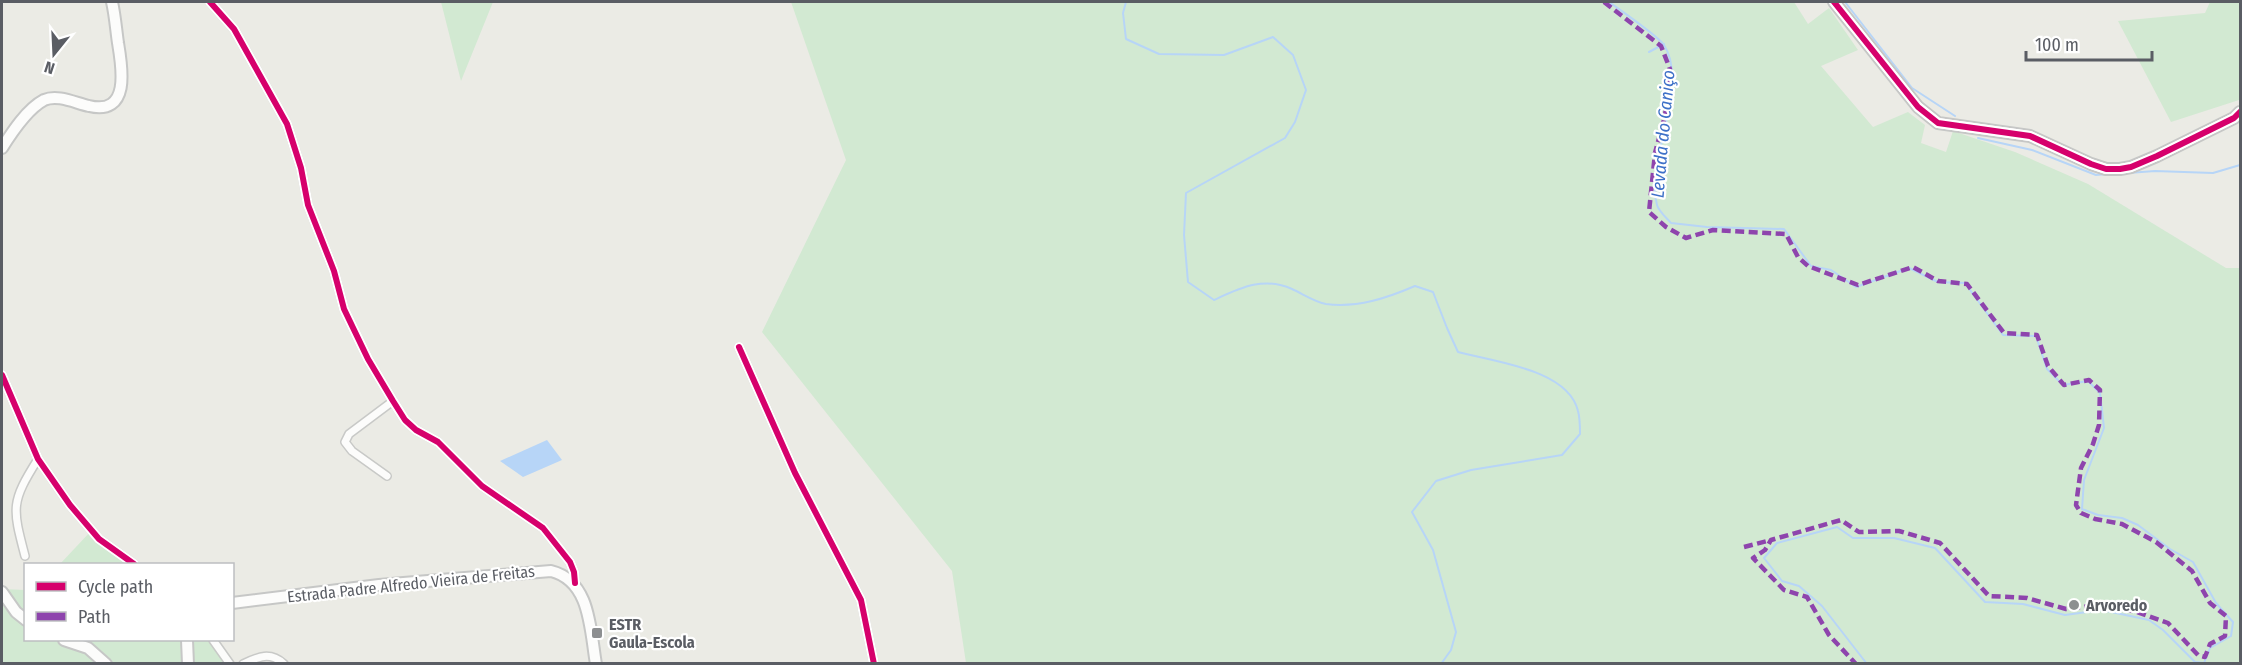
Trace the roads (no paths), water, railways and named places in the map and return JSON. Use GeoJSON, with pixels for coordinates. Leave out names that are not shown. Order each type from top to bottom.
{"type":"FeatureCollection","features":[{"type":"Feature","properties":{"kind":"main road"},"geometry":{"type":"LineString","coordinates":[[2,148],[31,111],[44,100],[58,98],[95,107],[110,104],[118,98],[123,81],[112,2]]}},
{"type":"Feature","properties":{"kind":"main road"},"geometry":{"type":"LineString","coordinates":[[1834,2],[1918,107],[1938,123],[2030,136],[2106,169],[2131,167],[2234,118],[2241,112]]}},
{"type":"Feature","properties":{"kind":"main road","name":"Estrada Padre Alfredo Vieira de Freitas"},"geometry":{"type":"LineString","coordinates":[[234,603],[379,585],[539,571],[560,573],[575,584]]}},
{"type":"Feature","properties":{"kind":"main road"},"geometry":{"type":"LineString","coordinates":[[575,584],[586,606],[596,663]]}},
{"type":"Feature","properties":{"kind":"main road"},"geometry":{"type":"LineString","coordinates":[[2,592],[16,612],[24,618]]}},
{"type":"Feature","properties":{"kind":"main road"},"geometry":{"type":"LineString","coordinates":[[69,641],[88,648],[106,663]]}},
{"type":"Feature","properties":{"kind":"main road"},"geometry":{"type":"LineString","coordinates":[[187,641],[188,663]]}},
{"type":"Feature","properties":{"kind":"street"},"geometry":{"type":"LineString","coordinates":[[210,2],[234,28],[287,124],[301,168],[305,193],[334,271],[344,309],[368,359],[393,401],[405,420],[416,430],[438,442],[482,486],[543,528],[570,562],[575,584]]}},
{"type":"Feature","properties":{"kind":"street"},"geometry":{"type":"LineString","coordinates":[[739,347],[795,473],[861,600],[874,663]]}},
{"type":"Feature","properties":{"kind":"street"},"geometry":{"type":"LineString","coordinates":[[2,375],[38,459],[91,531],[133,563]]}},
{"type":"Feature","properties":{"kind":"street"},"geometry":{"type":"LineString","coordinates":[[387,476],[352,451],[345,442],[349,434],[393,401]]}},
{"type":"Feature","properties":{"kind":"street"},"geometry":{"type":"LineString","coordinates":[[25,556],[16,522],[17,496],[38,459]]}},
{"type":"Feature","properties":{"kind":"street"},"geometry":{"type":"LineString","coordinates":[[214,641],[230,663]]}},
{"type":"Feature","properties":{"kind":"street"},"geometry":{"type":"LineString","coordinates":[[243,663],[268,655],[284,663]]}},
{"type":"Feature","properties":{"kind":"water"},"geometry":{"type":"Polygon","coordinates":[[[547,440],[562,460],[523,477],[500,461],[547,440]]]}},
{"type":"Feature","properties":{"kind":"waterway"},"geometry":{"type":"LineString","coordinates":[[1126,2],[1123,13],[1126,39],[1159,54],[1224,55],[1273,37],[1293,55],[1306,90],[1295,122],[1285,138],[1186,193],[1184,235],[1188,282],[1214,300],[1252,285],[1272,284],[1282,285],[1322,303],[1338,305],[1372,301],[1415,286],[1433,292],[1458,352],[1509,364],[1545,377],[1560,385],[1571,397],[1578,411],[1580,434],[1562,455],[1471,470],[1436,481],[1412,512],[1433,550],[1456,632],[1451,650],[1441,664]]}},
{"type":"Feature","properties":{"kind":"waterway","name":"Levada do Caniço"},"geometry":{"type":"LineString","coordinates":[[1609,2],[1660,41],[1671,62],[1670,102],[1655,187],[1658,208],[1671,223],[1707,227],[1784,229],[1811,266],[1831,270],[1856,287],[1909,268],[1938,282],[1965,283],[2003,335],[2036,336],[2047,369],[2063,385],[2088,381],[2100,393],[2104,428],[2084,480],[2082,509],[2098,515],[2122,518],[2138,525],[2170,549],[2193,562],[2216,603],[2233,622],[2231,636],[2210,648],[2204,663],[2195,662],[2163,630],[2149,620],[2102,610],[2065,615],[2023,604],[1985,602],[1935,548],[1894,538],[1853,538],[1837,527],[1777,543],[1764,558],[1782,581],[1799,586],[1822,606],[1867,664]]}},
{"type":"Feature","properties":{"kind":"waterway"},"geometry":{"type":"LineString","coordinates":[[1845,2],[1912,88],[1955,116]]}},
{"type":"Feature","properties":{"kind":"waterway"},"geometry":{"type":"LineString","coordinates":[[1649,52],[1664,44]]}},
{"type":"Feature","properties":{"kind":"waterway"},"geometry":{"type":"LineString","coordinates":[[1978,138],[2032,150],[2096,175],[2107,174]]}},
{"type":"Feature","properties":{"kind":"waterway"},"geometry":{"type":"LineString","coordinates":[[2128,173],[2155,171],[2213,173],[2240,165]]}},
{"type":"Feature","properties":{"kind":"place","name":"Arvoredo"},"geometry":{"type":"Point","coordinates":[2074,605]}},
{"type":"Feature","properties":{"kind":"place","name":"ESTR Gaula-Escola"},"geometry":{"type":"Point","coordinates":[597,633]}}]}
